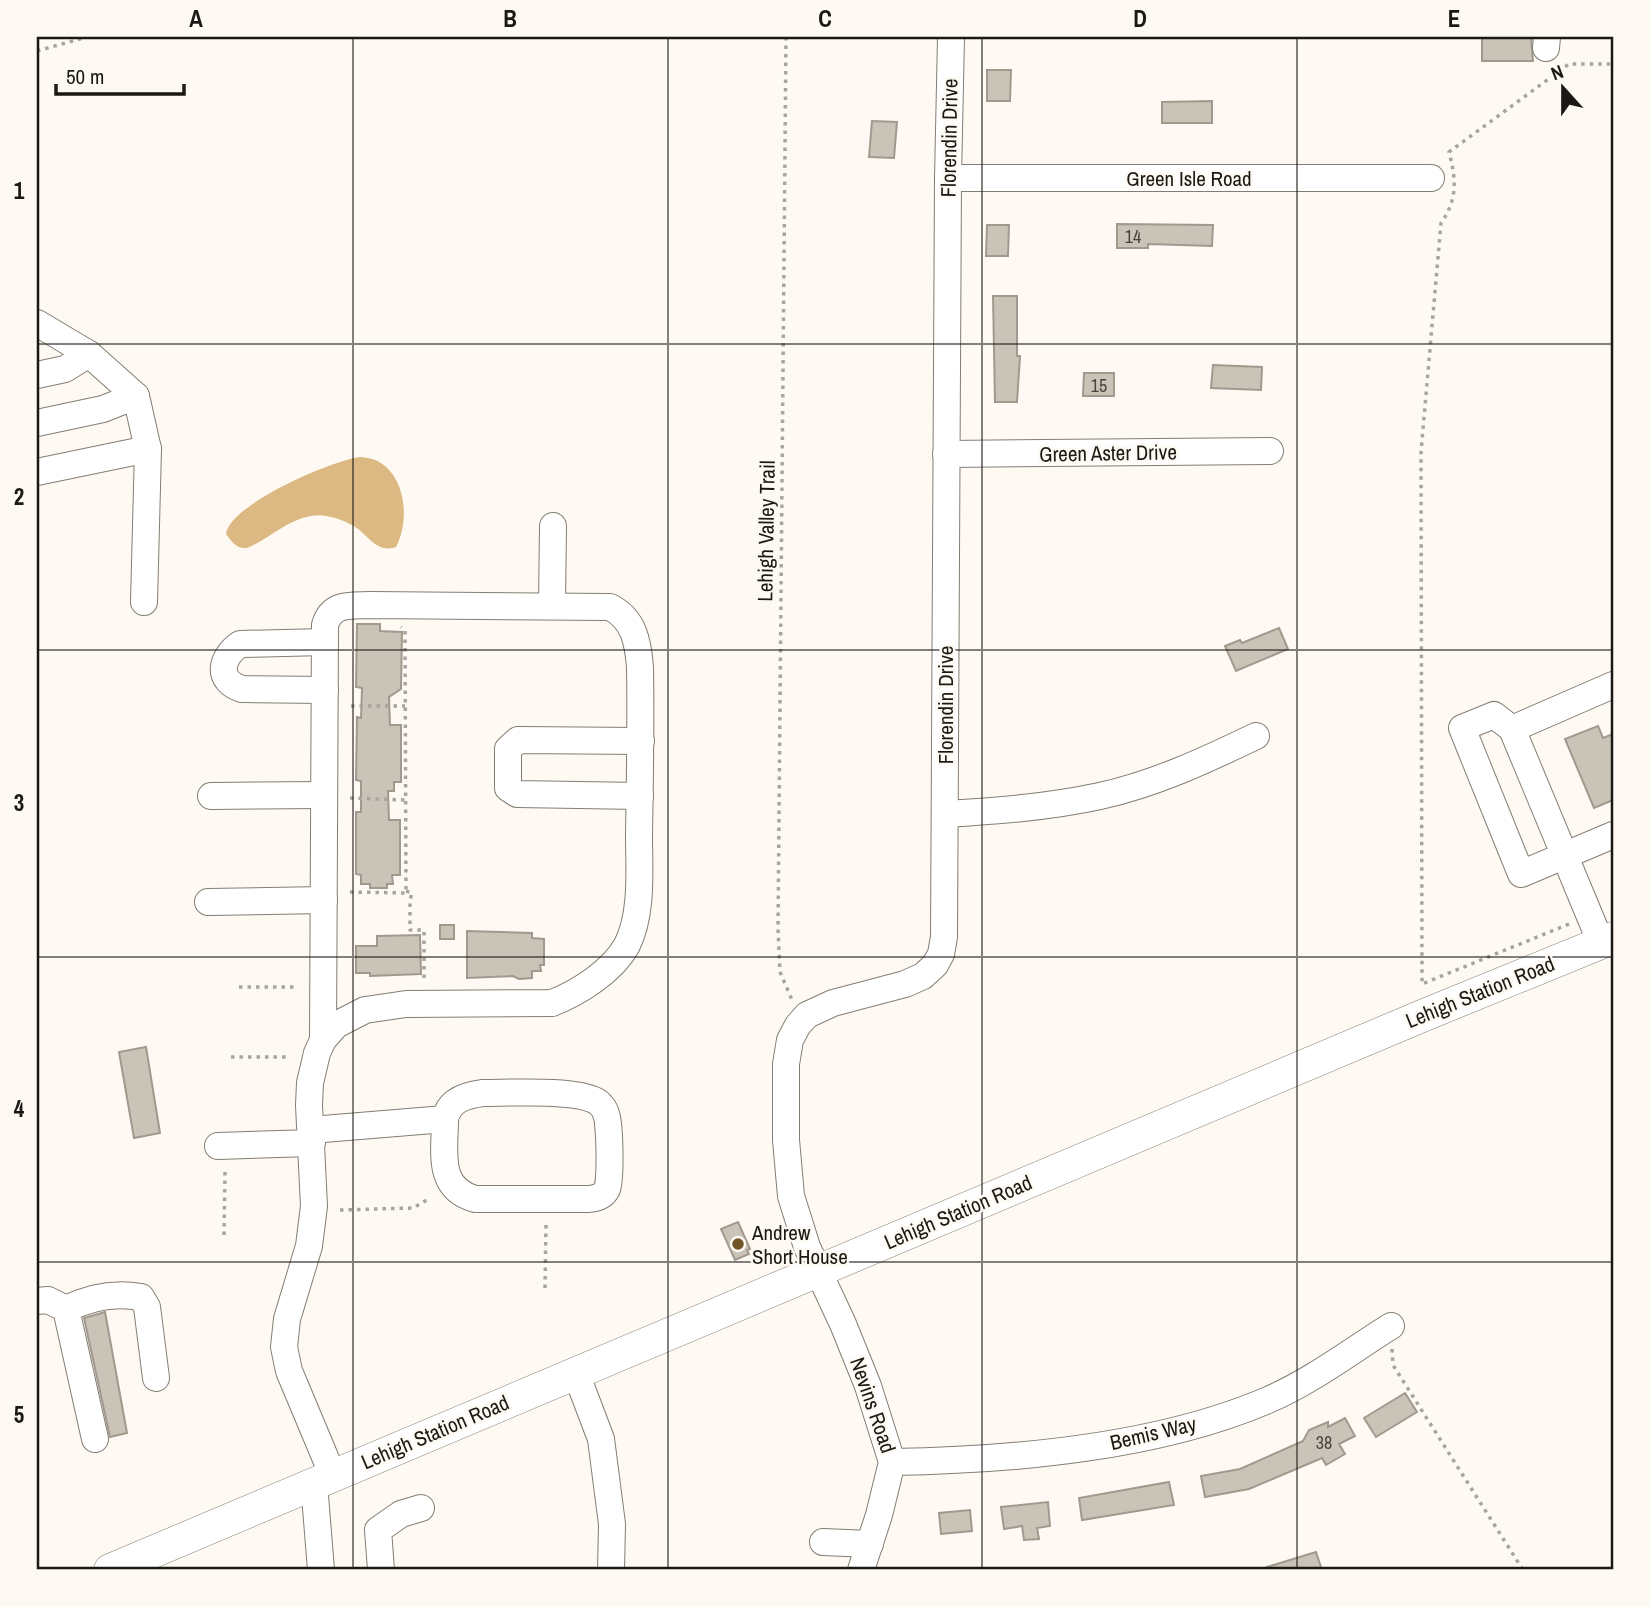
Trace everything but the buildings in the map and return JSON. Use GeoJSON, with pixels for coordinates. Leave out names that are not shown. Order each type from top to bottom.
{"type":"FeatureCollection","features":[{"type":"Feature","properties":{"kind":"main road","name":"Lehigh Station Road"},"geometry":{"type":"LineString","coordinates":[[110,1570],[819,1271],[1601,932]]}},
{"type":"Feature","properties":{"kind":"street","name":"Florendin Drive"},"geometry":{"type":"LineString","coordinates":[[802,1021],[807,1015],[833,1003],[905,984],[923,976],[935,965],[941,954],[944,937],[951,37]]}},
{"type":"Feature","properties":{"kind":"street","name":"Green Isle Road"},"geometry":{"type":"LineString","coordinates":[[948,178],[1431,178]]}},
{"type":"Feature","properties":{"kind":"street"},"geometry":{"type":"LineString","coordinates":[[37,323],[89,354],[136,396],[148,449],[144,602]]}},
{"type":"Feature","properties":{"kind":"street"},"geometry":{"type":"LineString","coordinates":[[37,375],[65,369],[89,354]]}},
{"type":"Feature","properties":{"kind":"street"},"geometry":{"type":"LineString","coordinates":[[37,423],[103,409],[136,396]]}},
{"type":"Feature","properties":{"kind":"street"},"geometry":{"type":"LineString","coordinates":[[37,472],[148,449]]}},
{"type":"Feature","properties":{"kind":"street","name":"Green Aster Drive"},"geometry":{"type":"LineString","coordinates":[[946,454],[1270,451]]}},
{"type":"Feature","properties":{"kind":"street"},"geometry":{"type":"LineString","coordinates":[[552,606],[553,526]]}},
{"type":"Feature","properties":{"kind":"street"},"geometry":{"type":"LineString","coordinates":[[321,1570],[323,1479],[285,1359],[287,1319],[312,1228],[315,1186],[310,1083],[317,1053],[323,1040],[336,1025],[365,1010],[382,1006],[552,1003],[586,987],[625,948],[633,932],[638,891],[640,667],[638,641],[619,611],[610,607],[371,605],[338,606],[332,610],[325,625],[325,690],[337,797],[324,900],[323,1040]]}},
{"type":"Feature","properties":{"kind":"street"},"geometry":{"type":"LineString","coordinates":[[325,642],[240,644],[225,659],[223,668],[232,686],[242,689],[325,690]]}},
{"type":"Feature","properties":{"kind":"street"},"geometry":{"type":"LineString","coordinates":[[1512,729],[1613,685]]}},
{"type":"Feature","properties":{"kind":"street"},"geometry":{"type":"LineString","coordinates":[[1601,932],[1565,855],[1512,729],[1494,715],[1462,728],[1521,874],[1565,855],[1613,835]]}},
{"type":"Feature","properties":{"kind":"street"},"geometry":{"type":"LineString","coordinates":[[944,814],[1040,806],[1102,795],[1147,783],[1256,736]]}},
{"type":"Feature","properties":{"kind":"street"},"geometry":{"type":"LineString","coordinates":[[640,796],[517,794],[508,788],[508,749],[518,740],[641,741]]}},
{"type":"Feature","properties":{"kind":"street"},"geometry":{"type":"LineString","coordinates":[[211,796],[337,797]]}},
{"type":"Feature","properties":{"kind":"street"},"geometry":{"type":"LineString","coordinates":[[208,902],[324,900]]}},
{"type":"Feature","properties":{"kind":"street"},"geometry":{"type":"LineString","coordinates":[[802,1021],[790,1040],[786,1064],[786,1140],[791,1196],[807,1247],[819,1271]]}},
{"type":"Feature","properties":{"kind":"street"},"geometry":{"type":"LineString","coordinates":[[471,1094],[561,1094],[587,1097],[599,1102],[607,1115],[610,1174],[608,1189],[601,1197],[589,1199],[475,1199],[465,1196],[448,1180],[445,1169],[445,1119],[453,1103],[471,1094]]}},
{"type":"Feature","properties":{"kind":"street"},"geometry":{"type":"LineString","coordinates":[[218,1146],[445,1119]]}},
{"type":"Feature","properties":{"kind":"street","name":"Nevins Road"},"geometry":{"type":"LineString","coordinates":[[819,1271],[844,1324],[868,1386],[892,1462],[861,1570]]}},
{"type":"Feature","properties":{"kind":"street"},"geometry":{"type":"LineString","coordinates":[[66,1309],[87,1299],[128,1295],[141,1297],[147,1307],[156,1378]]}},
{"type":"Feature","properties":{"kind":"street"},"geometry":{"type":"LineString","coordinates":[[37,1301],[48,1300],[66,1309]]}},
{"type":"Feature","properties":{"kind":"street"},"geometry":{"type":"LineString","coordinates":[[66,1309],[95,1439]]}},
{"type":"Feature","properties":{"kind":"street","name":"Bemis Way"},"geometry":{"type":"LineString","coordinates":[[892,1462],[1017,1456],[1098,1446],[1166,1432],[1268,1400],[1311,1378],[1391,1326]]}},
{"type":"Feature","properties":{"kind":"street"},"geometry":{"type":"LineString","coordinates":[[576,1373],[601,1439],[612,1524],[611,1570]]}},
{"type":"Feature","properties":{"kind":"street"},"geometry":{"type":"LineString","coordinates":[[382,1570],[378,1530],[401,1514],[421,1508]]}},
{"type":"Feature","properties":{"kind":"street"},"geometry":{"type":"LineString","coordinates":[[823,1542],[870,1544]]}},
{"type":"Feature","properties":{"kind":"path"},"geometry":{"type":"LineString","coordinates":[[37,51],[88,37]]}},
{"type":"Feature","properties":{"kind":"path","name":"Lehigh Valley Trail"},"geometry":{"type":"LineString","coordinates":[[786,37],[778,929],[780,972],[802,1021]]}},
{"type":"Feature","properties":{"kind":"path"},"geometry":{"type":"LineString","coordinates":[[1601,932],[1422,984],[1421,452],[1441,223],[1450,210],[1455,186],[1449,152],[1569,64],[1613,64]]}},
{"type":"Feature","properties":{"kind":"path"},"geometry":{"type":"LineString","coordinates":[[371,605],[389,616],[405,631],[406,891]]}},
{"type":"Feature","properties":{"kind":"path"},"geometry":{"type":"LineString","coordinates":[[351,705],[406,706]]}},
{"type":"Feature","properties":{"kind":"path"},"geometry":{"type":"LineString","coordinates":[[337,797],[406,800]]}},
{"type":"Feature","properties":{"kind":"path"},"geometry":{"type":"LineString","coordinates":[[350,892],[412,893],[410,930],[424,930],[424,980]]}},
{"type":"Feature","properties":{"kind":"path"},"geometry":{"type":"LineString","coordinates":[[239,986],[298,987]]}},
{"type":"Feature","properties":{"kind":"path"},"geometry":{"type":"LineString","coordinates":[[231,1057],[288,1057]]}},
{"type":"Feature","properties":{"kind":"path"},"geometry":{"type":"LineString","coordinates":[[224,1235],[225,1172]]}},
{"type":"Feature","properties":{"kind":"path"},"geometry":{"type":"LineString","coordinates":[[340,1210],[413,1208],[430,1198]]}},
{"type":"Feature","properties":{"kind":"path"},"geometry":{"type":"LineString","coordinates":[[545,1288],[546,1224]]}},
{"type":"Feature","properties":{"kind":"path"},"geometry":{"type":"LineString","coordinates":[[1391,1326],[1394,1365],[1523,1570]]}},
{"type":"Feature","properties":{"kind":"shaded area"},"geometry":{"type":"Polygon","coordinates":[[[360,457],[375,460],[395,477],[400,490],[404,520],[396,547],[379,547],[353,526],[336,518],[323,516],[294,521],[247,548],[237,546],[226,534],[232,522],[263,498],[327,466],[360,457]]]}},
{"type":"Feature","properties":{"kind":"place","name":"Andrew Short House"},"geometry":{"type":"Point","coordinates":[738,1244]}}]}
